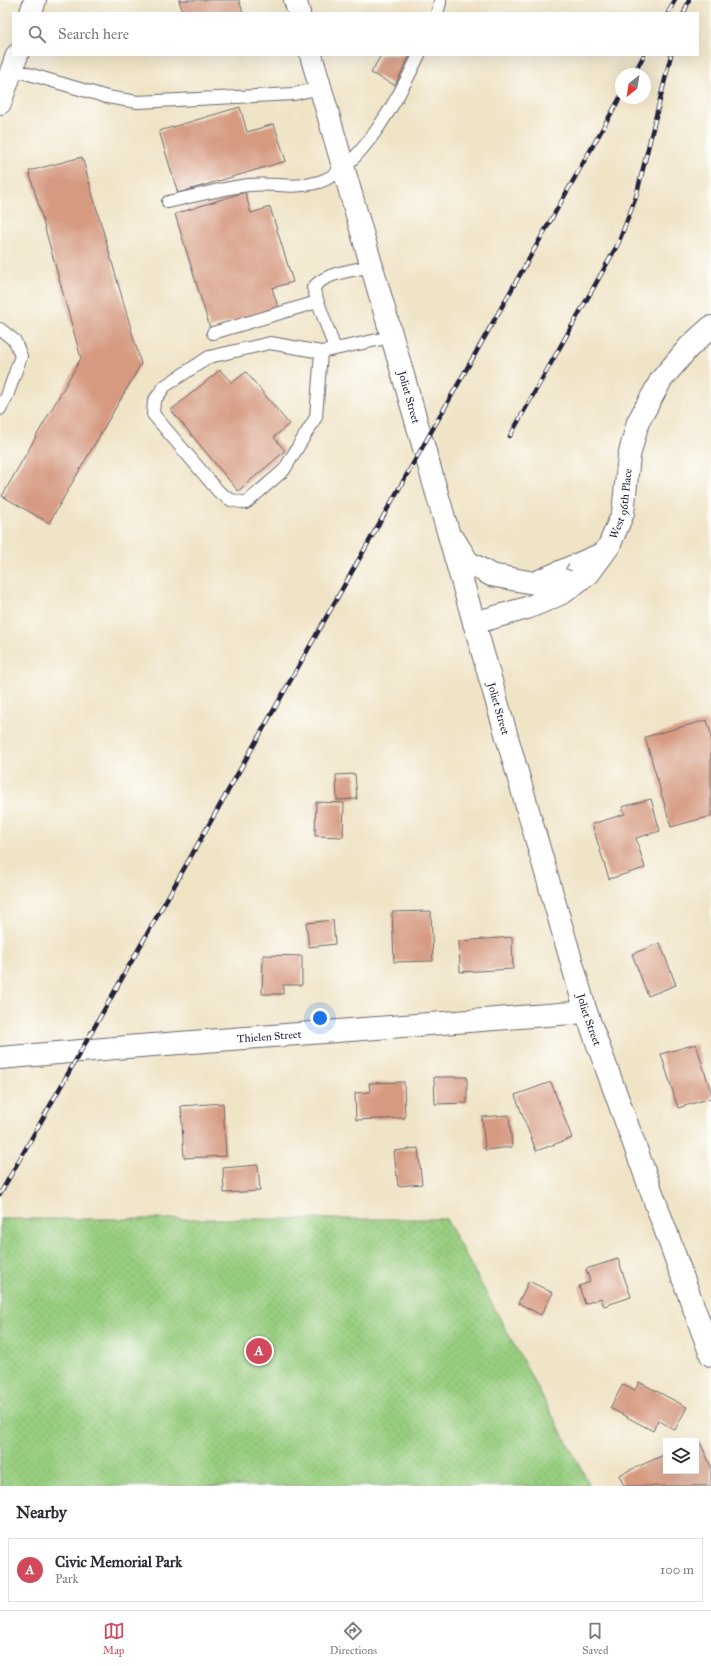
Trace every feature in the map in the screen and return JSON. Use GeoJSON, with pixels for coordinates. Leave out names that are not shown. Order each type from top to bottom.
{"type":"FeatureCollection","features":[{"type":"Feature","properties":{"kind":"street"},"geometry":{"type":"LineString","coordinates":[[31,12],[36,0]]}},
{"type":"Feature","properties":{"kind":"street"},"geometry":{"type":"LineString","coordinates":[[295,0],[299,12]]}},
{"type":"Feature","properties":{"kind":"street","name":"Joliet Street"},"geometry":{"type":"LineString","coordinates":[[311,56],[586,1012],[711,1355]]}},
{"type":"Feature","properties":{"kind":"street"},"geometry":{"type":"LineString","coordinates":[[0,103],[14,62]]}},
{"type":"Feature","properties":{"kind":"street","name":"West 96th Place"},"geometry":{"type":"LineString","coordinates":[[474,623],[527,608],[564,592],[590,572],[609,546],[623,513],[629,456],[638,422],[661,380],[689,347],[711,327]]}},
{"type":"Feature","properties":{"kind":"street"},"geometry":{"type":"LineString","coordinates":[[447,530],[468,562],[491,575],[534,583],[604,553]]}},
{"type":"Feature","properties":{"kind":"street","name":"Thielen Street"},"geometry":{"type":"LineString","coordinates":[[0,1058],[586,1012]]}},
{"type":"Feature","properties":{"kind":"lane"},"geometry":{"type":"LineString","coordinates":[[437,12],[440,0]]}},
{"type":"Feature","properties":{"kind":"lane"},"geometry":{"type":"LineString","coordinates":[[168,202],[250,185],[299,186],[320,181],[343,169],[374,133],[406,82],[419,56]]}},
{"type":"Feature","properties":{"kind":"lane"},"geometry":{"type":"LineString","coordinates":[[14,62],[107,97],[138,102],[288,94],[320,88]]}},
{"type":"Feature","properties":{"kind":"lane"},"geometry":{"type":"LineString","coordinates":[[335,349],[314,288],[318,282],[329,276],[371,266]]}},
{"type":"Feature","properties":{"kind":"lane"},"geometry":{"type":"LineString","coordinates":[[213,333],[318,302]]}},
{"type":"Feature","properties":{"kind":"lane"},"geometry":{"type":"LineString","coordinates":[[0,329],[15,341],[21,356],[7,396],[0,409]]}},
{"type":"Feature","properties":{"kind":"lane"},"geometry":{"type":"LineString","coordinates":[[321,352],[316,417],[284,470],[246,503],[231,500],[219,492],[153,414],[154,401],[165,386],[209,357],[270,343],[321,352],[391,337]]}},
{"type":"Feature","properties":{"kind":"green space"},"geometry":{"type":"Polygon","coordinates":[[[0,1219],[446,1219],[589,1483],[581,1486],[0,1486],[0,1219]]]}},
{"type":"Feature","properties":{"kind":"building"},"geometry":{"type":"Polygon","coordinates":[[[179,0],[239,0],[243,12],[183,12],[179,0]]]}},
{"type":"Feature","properties":{"kind":"building"},"geometry":{"type":"Polygon","coordinates":[[[380,56],[410,56],[395,85],[371,73],[380,56]]]}},
{"type":"Feature","properties":{"kind":"building"},"geometry":{"type":"Polygon","coordinates":[[[240,107],[247,132],[274,124],[286,161],[178,193],[159,131],[240,107]]]}},
{"type":"Feature","properties":{"kind":"building"},"geometry":{"type":"Polygon","coordinates":[[[82,157],[141,364],[49,523],[2,496],[81,358],[29,171],[82,157]]]}},
{"type":"Feature","properties":{"kind":"building"},"geometry":{"type":"Polygon","coordinates":[[[245,192],[251,213],[270,207],[293,282],[272,288],[278,307],[210,328],[175,214],[245,192]]]}},
{"type":"Feature","properties":{"kind":"building"},"geometry":{"type":"Polygon","coordinates":[[[220,370],[232,383],[246,372],[289,424],[274,437],[285,451],[238,491],[171,410],[220,370]]]}},
{"type":"Feature","properties":{"kind":"building"},"geometry":{"type":"Polygon","coordinates":[[[707,720],[711,734],[711,816],[671,827],[645,737],[707,720]]]}},
{"type":"Feature","properties":{"kind":"building"},"geometry":{"type":"Polygon","coordinates":[[[355,774],[357,799],[337,800],[336,775],[355,774]]]}},
{"type":"Feature","properties":{"kind":"building"},"geometry":{"type":"Polygon","coordinates":[[[651,799],[660,831],[636,838],[645,868],[609,879],[592,824],[625,814],[622,807],[651,799]]]}},
{"type":"Feature","properties":{"kind":"building"},"geometry":{"type":"Polygon","coordinates":[[[316,802],[344,803],[343,837],[315,836],[316,802]]]}},
{"type":"Feature","properties":{"kind":"building"},"geometry":{"type":"Polygon","coordinates":[[[431,911],[433,961],[394,962],[392,912],[431,911]]]}},
{"type":"Feature","properties":{"kind":"building"},"geometry":{"type":"Polygon","coordinates":[[[333,920],[335,944],[309,947],[306,923],[333,920]]]}},
{"type":"Feature","properties":{"kind":"building"},"geometry":{"type":"Polygon","coordinates":[[[512,937],[513,969],[460,972],[459,941],[512,937]]]}},
{"type":"Feature","properties":{"kind":"building"},"geometry":{"type":"Polygon","coordinates":[[[660,943],[676,985],[648,996],[632,954],[660,943]]]}},
{"type":"Feature","properties":{"kind":"building"},"geometry":{"type":"Polygon","coordinates":[[[263,955],[302,956],[302,985],[283,985],[283,994],[262,994],[263,955]]]}},
{"type":"Feature","properties":{"kind":"building"},"geometry":{"type":"Polygon","coordinates":[[[696,1044],[711,1092],[711,1098],[678,1108],[661,1054],[696,1044]]]}},
{"type":"Feature","properties":{"kind":"building"},"geometry":{"type":"Polygon","coordinates":[[[434,1077],[467,1077],[467,1103],[435,1104],[434,1077]]]}},
{"type":"Feature","properties":{"kind":"building"},"geometry":{"type":"Polygon","coordinates":[[[404,1082],[405,1118],[356,1120],[355,1093],[370,1092],[369,1083],[404,1082]]]}},
{"type":"Feature","properties":{"kind":"building"},"geometry":{"type":"Polygon","coordinates":[[[551,1082],[572,1138],[536,1151],[515,1095],[551,1082]]]}},
{"type":"Feature","properties":{"kind":"building"},"geometry":{"type":"Polygon","coordinates":[[[223,1103],[226,1156],[184,1158],[181,1106],[223,1103]]]}},
{"type":"Feature","properties":{"kind":"building"},"geometry":{"type":"Polygon","coordinates":[[[509,1115],[512,1147],[485,1150],[482,1117],[509,1115]]]}},
{"type":"Feature","properties":{"kind":"building"},"geometry":{"type":"Polygon","coordinates":[[[418,1148],[422,1184],[398,1186],[394,1151],[418,1148]]]}},
{"type":"Feature","properties":{"kind":"building"},"geometry":{"type":"Polygon","coordinates":[[[258,1165],[260,1191],[224,1193],[223,1168],[258,1165]]]}},
{"type":"Feature","properties":{"kind":"building"},"geometry":{"type":"Polygon","coordinates":[[[618,1259],[631,1297],[604,1306],[601,1298],[585,1304],[579,1286],[590,1282],[586,1269],[618,1259]]]}},
{"type":"Feature","properties":{"kind":"building"},"geometry":{"type":"Polygon","coordinates":[[[529,1281],[553,1293],[541,1315],[518,1303],[529,1281]]]}},
{"type":"Feature","properties":{"kind":"building"},"geometry":{"type":"Polygon","coordinates":[[[639,1382],[687,1407],[675,1430],[658,1420],[653,1431],[610,1408],[623,1384],[635,1390],[639,1382]]]}},
{"type":"Feature","properties":{"kind":"building"},"geometry":{"type":"Polygon","coordinates":[[[699,1440],[711,1466],[711,1486],[624,1486],[619,1475],[663,1455],[663,1474],[699,1474],[699,1440]]]}},
{"type":"Feature","properties":{"kind":"railway"},"geometry":{"type":"LineString","coordinates":[[669,12],[675,0]]}},
{"type":"Feature","properties":{"kind":"railway"},"geometry":{"type":"LineString","coordinates":[[684,12],[689,0]]}},
{"type":"Feature","properties":{"kind":"railway"},"geometry":{"type":"LineString","coordinates":[[637,68],[643,56]]}},
{"type":"Feature","properties":{"kind":"railway"},"geometry":{"type":"LineString","coordinates":[[510,436],[618,244],[636,197],[671,56]]}},
{"type":"Feature","properties":{"kind":"railway"},"geometry":{"type":"LineString","coordinates":[[0,1194],[616,104]]}},
{"type":"Feature","properties":{"kind":"place","name":"Civic Memorial Park"},"geometry":{"type":"Point","coordinates":[259,1351]}}]}
